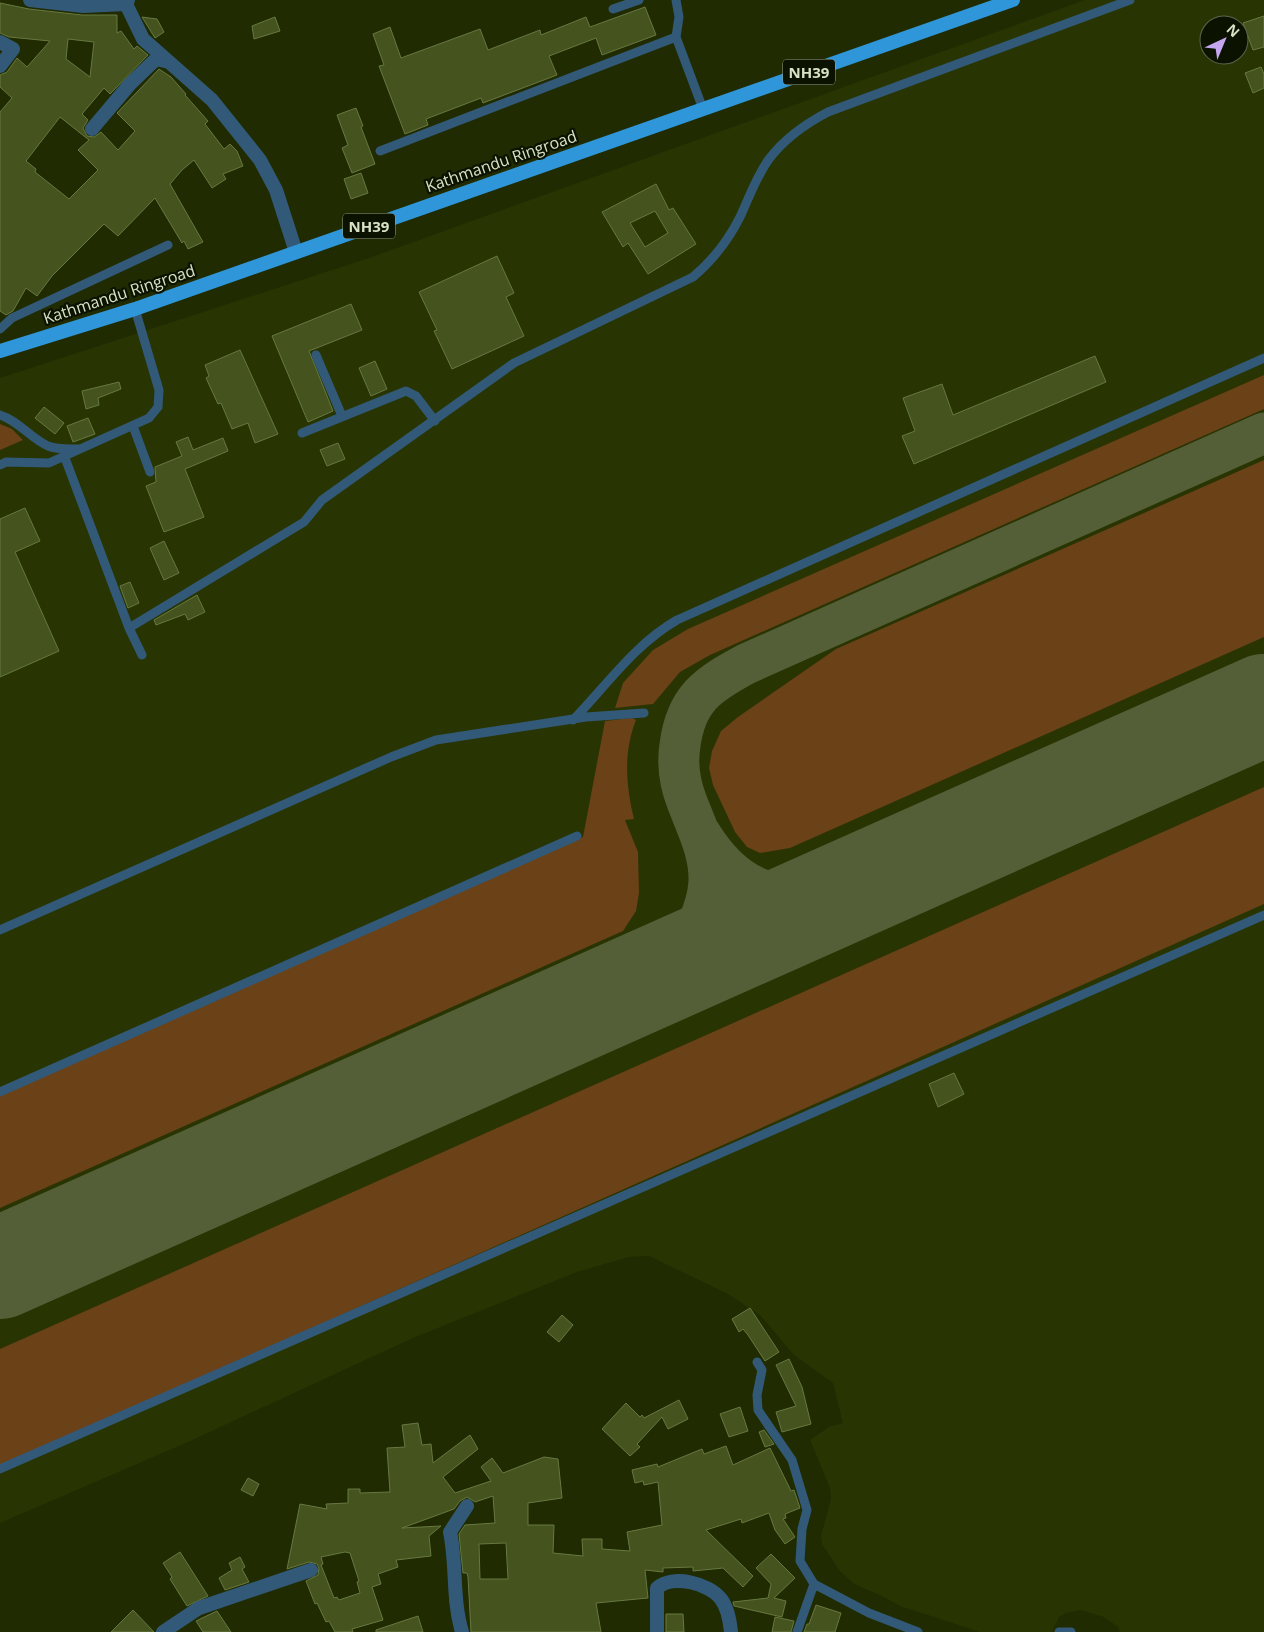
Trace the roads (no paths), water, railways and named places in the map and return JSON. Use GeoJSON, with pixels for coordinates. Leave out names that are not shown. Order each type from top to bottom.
{"type":"FeatureCollection","features":[{"type":"Feature","properties":{"kind":"highway","name":"Kathmandu Ringroad"},"geometry":{"type":"LineString","coordinates":[[0,351],[134,309],[1013,0]]}},
{"type":"Feature","properties":{"kind":"street"},"geometry":{"type":"LineString","coordinates":[[30,0],[83,6],[127,2],[143,39],[212,100],[260,160],[276,190],[296,252]]}},
{"type":"Feature","properties":{"kind":"street"},"geometry":{"type":"LineString","coordinates":[[0,42],[13,49],[0,66]]}},
{"type":"Feature","properties":{"kind":"street"},"geometry":{"type":"LineString","coordinates":[[92,129],[130,84],[156,59],[169,62]]}},
{"type":"Feature","properties":{"kind":"street"},"geometry":{"type":"LineString","coordinates":[[462,1632],[456,1612],[454,1547],[450,1532],[467,1506]]}},
{"type":"Feature","properties":{"kind":"street"},"geometry":{"type":"LineString","coordinates":[[163,1632],[199,1608],[311,1570]]}},
{"type":"Feature","properties":{"kind":"street"},"geometry":{"type":"LineString","coordinates":[[657,1632],[657,1588],[662,1583],[681,1581],[708,1589],[721,1599],[729,1618],[731,1632]]}},
{"type":"Feature","properties":{"kind":"lane"},"geometry":{"type":"LineString","coordinates":[[613,9],[639,0]]}},
{"type":"Feature","properties":{"kind":"lane"},"geometry":{"type":"LineString","coordinates":[[676,0],[679,17],[676,37],[703,109]]}},
{"type":"Feature","properties":{"kind":"lane"},"geometry":{"type":"LineString","coordinates":[[129,628],[304,522],[322,500],[514,363],[693,277],[711,262],[724,245],[768,160],[782,144],[810,122],[828,112],[1130,0]]}},
{"type":"Feature","properties":{"kind":"lane"},"geometry":{"type":"LineString","coordinates":[[380,151],[676,37]]}},
{"type":"Feature","properties":{"kind":"lane"},"geometry":{"type":"LineString","coordinates":[[0,329],[12,318],[168,245]]}},
{"type":"Feature","properties":{"kind":"lane"},"geometry":{"type":"LineString","coordinates":[[0,465],[6,462],[49,463],[65,458],[149,418],[158,407],[160,400],[159,390],[134,309]]}},
{"type":"Feature","properties":{"kind":"lane"},"geometry":{"type":"LineString","coordinates":[[316,355],[342,416]]}},
{"type":"Feature","properties":{"kind":"lane"},"geometry":{"type":"LineString","coordinates":[[573,720],[635,652],[662,629],[676,620],[1264,358]]}},
{"type":"Feature","properties":{"kind":"lane"},"geometry":{"type":"LineString","coordinates":[[302,433],[406,391],[416,396],[435,421]]}},
{"type":"Feature","properties":{"kind":"lane"},"geometry":{"type":"LineString","coordinates":[[0,415],[10,418],[48,446],[62,449],[83,449]]}},
{"type":"Feature","properties":{"kind":"lane"},"geometry":{"type":"LineString","coordinates":[[133,426],[150,472]]}},
{"type":"Feature","properties":{"kind":"lane"},"geometry":{"type":"LineString","coordinates":[[65,458],[129,628],[142,655]]}},
{"type":"Feature","properties":{"kind":"lane"},"geometry":{"type":"LineString","coordinates":[[0,930],[391,757],[436,740],[573,720],[644,712]]}},
{"type":"Feature","properties":{"kind":"lane"},"geometry":{"type":"LineString","coordinates":[[0,1092],[577,836]]}},
{"type":"Feature","properties":{"kind":"lane"},"geometry":{"type":"LineString","coordinates":[[0,1470],[1264,915]]}},
{"type":"Feature","properties":{"kind":"lane"},"geometry":{"type":"LineString","coordinates":[[757,1362],[762,1370],[762,1380],[757,1395],[758,1410],[792,1460],[807,1510],[802,1530],[800,1561],[814,1584],[869,1613],[918,1632]]}},
{"type":"Feature","properties":{"kind":"lane"},"geometry":{"type":"LineString","coordinates":[[797,1632],[814,1584]]}},
{"type":"Feature","properties":{"kind":"lane"},"geometry":{"type":"LineString","coordinates":[[1059,1632],[1071,1632]]}}]}
